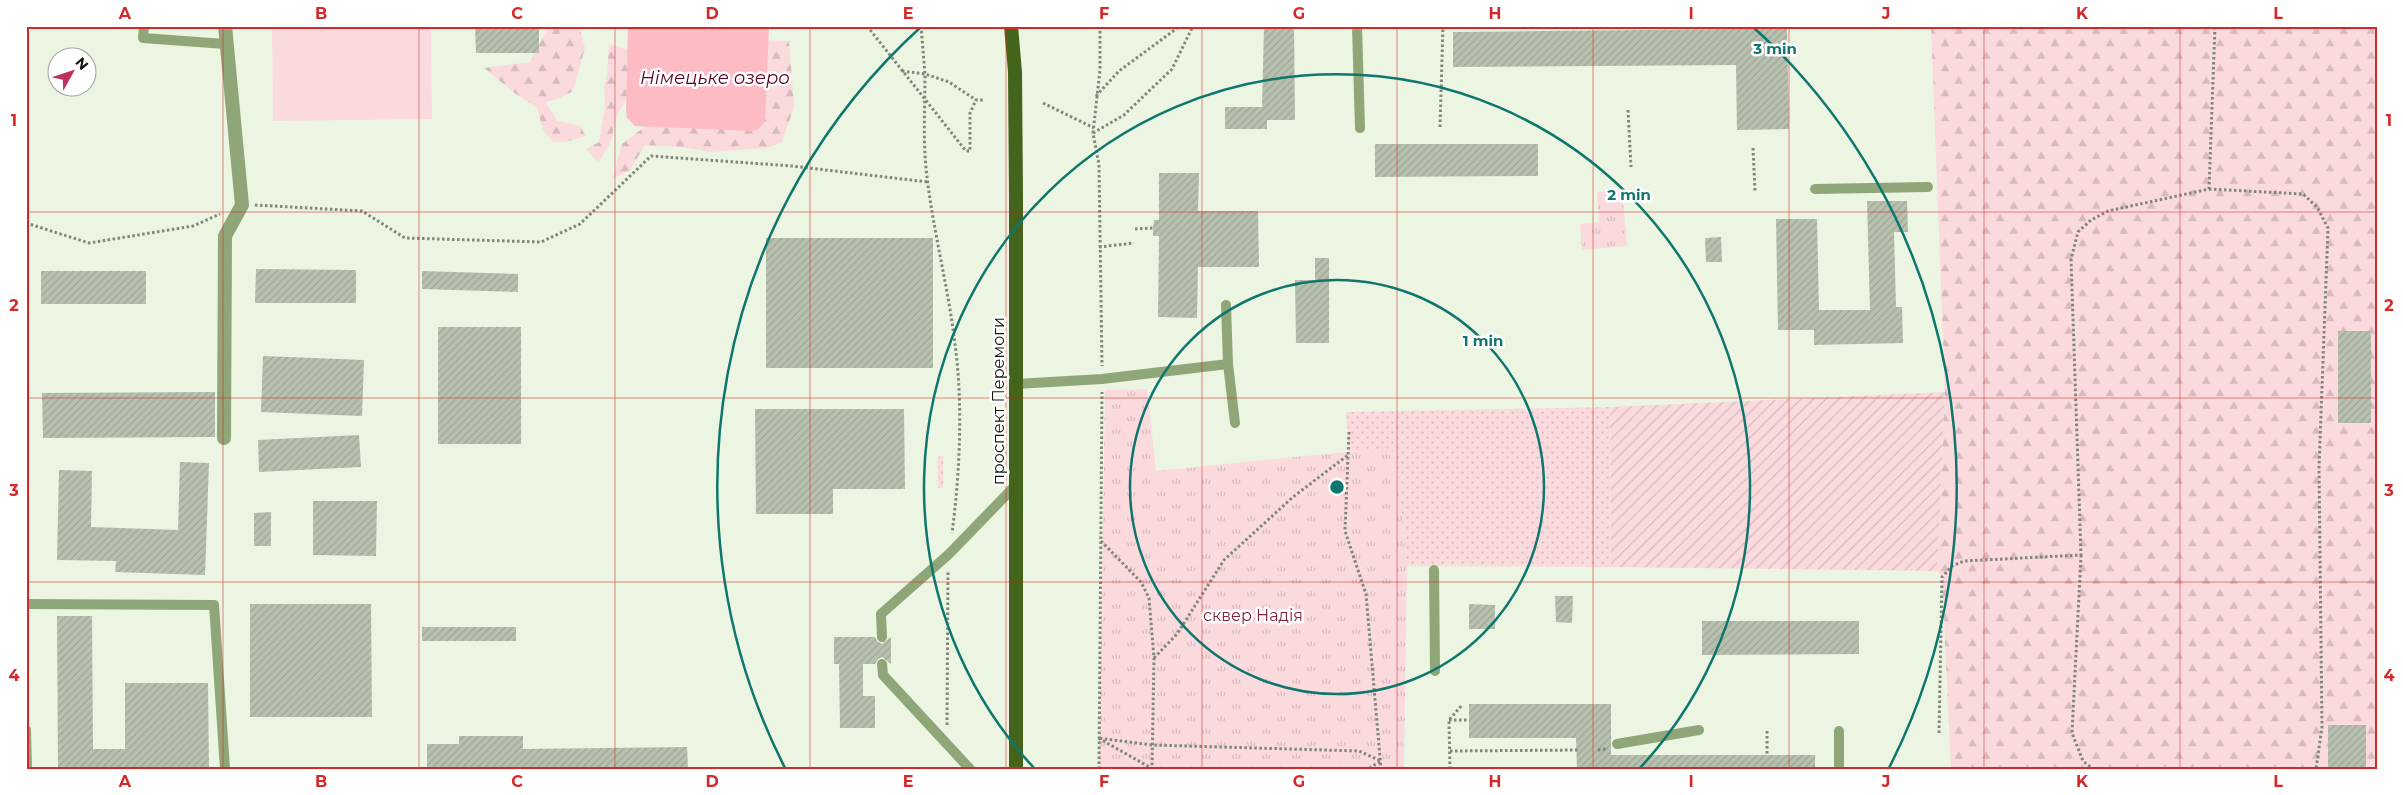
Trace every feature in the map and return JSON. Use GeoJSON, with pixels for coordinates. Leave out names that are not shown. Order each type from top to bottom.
{"type":"FeatureCollection","features":[{"type":"Feature","properties":{"kind":"main road","name":"проспект Перемоги"},"geometry":{"type":"LineString","coordinates":[[1013,29],[1016,197],[1016,769]]}},
{"type":"Feature","properties":{"kind":"street"},"geometry":{"type":"LineString","coordinates":[[224,438],[225,236],[242,205],[225,44],[225,26]]}},
{"type":"Feature","properties":{"kind":"lane"},"geometry":{"type":"LineString","coordinates":[[144,26],[144,38],[225,44]]}},
{"type":"Feature","properties":{"kind":"lane"},"geometry":{"type":"LineString","coordinates":[[1357,26],[1360,128]]}},
{"type":"Feature","properties":{"kind":"lane"},"geometry":{"type":"LineString","coordinates":[[1815,189],[1928,187]]}},
{"type":"Feature","properties":{"kind":"lane"},"geometry":{"type":"LineString","coordinates":[[1226,305],[1228,364],[1235,423]]}},
{"type":"Feature","properties":{"kind":"lane"},"geometry":{"type":"LineString","coordinates":[[1016,384],[1102,379],[1228,364]]}},
{"type":"Feature","properties":{"kind":"lane"},"geometry":{"type":"LineString","coordinates":[[882,637],[882,614],[949,554],[1015,486]]}},
{"type":"Feature","properties":{"kind":"lane"},"geometry":{"type":"LineString","coordinates":[[1434,570],[1435,671]]}},
{"type":"Feature","properties":{"kind":"lane"},"geometry":{"type":"LineString","coordinates":[[26,604],[214,605],[224,769]]}},
{"type":"Feature","properties":{"kind":"lane"},"geometry":{"type":"LineString","coordinates":[[882,664],[883,675],[970,769]]}},
{"type":"Feature","properties":{"kind":"lane"},"geometry":{"type":"LineString","coordinates":[[26,730],[27,769]]}},
{"type":"Feature","properties":{"kind":"lane"},"geometry":{"type":"LineString","coordinates":[[1618,744],[1699,730]]}},
{"type":"Feature","properties":{"kind":"lane"},"geometry":{"type":"LineString","coordinates":[[1839,731],[1839,769]]}},
{"type":"Feature","properties":{"kind":"path"},"geometry":{"type":"LineString","coordinates":[[867,26],[964,150],[970,151],[970,113],[976,100]]}},
{"type":"Feature","properties":{"kind":"path"},"geometry":{"type":"LineString","coordinates":[[921,26],[925,74],[924,127],[928,182],[955,345],[958,421],[955,506],[949,554],[948,725]]}},
{"type":"Feature","properties":{"kind":"path"},"geometry":{"type":"LineString","coordinates":[[1098,769],[1102,379],[1099,165],[1094,130],[1100,70],[1100,26]]}},
{"type":"Feature","properties":{"kind":"path"},"geometry":{"type":"LineString","coordinates":[[1096,96],[1120,71],[1180,26]]}},
{"type":"Feature","properties":{"kind":"path"},"geometry":{"type":"LineString","coordinates":[[1094,130],[1124,115],[1172,69],[1193,26]]}},
{"type":"Feature","properties":{"kind":"path"},"geometry":{"type":"LineString","coordinates":[[1440,127],[1443,26]]}},
{"type":"Feature","properties":{"kind":"path"},"geometry":{"type":"LineString","coordinates":[[2209,190],[2215,26]]}},
{"type":"Feature","properties":{"kind":"path"},"geometry":{"type":"LineString","coordinates":[[902,71],[925,74],[949,82],[976,100],[983,100]]}},
{"type":"Feature","properties":{"kind":"path"},"geometry":{"type":"LineString","coordinates":[[1044,102],[1094,130]]}},
{"type":"Feature","properties":{"kind":"path"},"geometry":{"type":"LineString","coordinates":[[1628,110],[1631,168]]}},
{"type":"Feature","properties":{"kind":"path"},"geometry":{"type":"LineString","coordinates":[[1753,148],[1755,191]]}},
{"type":"Feature","properties":{"kind":"path"},"geometry":{"type":"LineString","coordinates":[[26,223],[89,243],[193,226],[242,205],[362,211],[405,238],[542,242],[580,224],[651,156],[792,166],[928,182]]}},
{"type":"Feature","properties":{"kind":"path"},"geometry":{"type":"LineString","coordinates":[[2093,769],[2083,761],[2072,733],[2081,555],[2071,258],[2078,232],[2091,220],[2108,211],[2209,190],[2303,194],[2317,207],[2328,228],[2319,467],[2322,727],[2316,769]]}},
{"type":"Feature","properties":{"kind":"path"},"geometry":{"type":"LineString","coordinates":[[1135,229],[1154,228]]}},
{"type":"Feature","properties":{"kind":"path"},"geometry":{"type":"LineString","coordinates":[[1099,247],[1134,243]]}},
{"type":"Feature","properties":{"kind":"path"},"geometry":{"type":"LineString","coordinates":[[1349,432],[1344,531],[1366,594],[1381,769]]}},
{"type":"Feature","properties":{"kind":"path"},"geometry":{"type":"LineString","coordinates":[[1154,658],[1177,634],[1224,560],[1293,497],[1348,455]]}},
{"type":"Feature","properties":{"kind":"path"},"geometry":{"type":"LineString","coordinates":[[1098,738],[1152,769],[1154,658],[1149,598],[1142,582],[1100,540]]}},
{"type":"Feature","properties":{"kind":"path"},"geometry":{"type":"LineString","coordinates":[[1939,733],[1942,578],[1952,566],[1964,561],[2081,555]]}},
{"type":"Feature","properties":{"kind":"path"},"geometry":{"type":"LineString","coordinates":[[1450,769],[1449,720],[1462,705]]}},
{"type":"Feature","properties":{"kind":"path"},"geometry":{"type":"LineString","coordinates":[[1449,720],[1468,720]]}},
{"type":"Feature","properties":{"kind":"path"},"geometry":{"type":"LineString","coordinates":[[1766,731],[1767,755]]}},
{"type":"Feature","properties":{"kind":"path"},"geometry":{"type":"LineString","coordinates":[[1098,738],[1152,745],[1359,751],[1381,760]]}},
{"type":"Feature","properties":{"kind":"path"},"geometry":{"type":"LineString","coordinates":[[1450,751],[1580,750]]}},
{"type":"Feature","properties":{"kind":"path"},"geometry":{"type":"LineString","coordinates":[[1368,769],[1381,760]]}},
{"type":"Feature","properties":{"kind":"green space"},"geometry":{"type":"Polygon","coordinates":[[[272,26],[431,26],[432,119],[273,121],[272,26]]]}},
{"type":"Feature","properties":{"kind":"green space"},"geometry":{"type":"Polygon","coordinates":[[[549,26],[579,26],[585,48],[573,91],[558,99],[546,102],[557,121],[579,125],[586,136],[566,142],[553,142],[543,130],[537,108],[484,68],[530,62],[549,26]]]}},
{"type":"Feature","properties":{"kind":"green space"},"geometry":{"type":"Polygon","coordinates":[[[1931,26],[2377,26],[2377,769],[1951,769],[1942,578],[1937,571],[1945,392],[1931,26]]]}},
{"type":"Feature","properties":{"kind":"green space"},"geometry":{"type":"Polygon","coordinates":[[[759,40],[789,41],[794,107],[782,142],[767,148],[712,152],[679,147],[645,145],[630,170],[612,179],[622,144],[759,40]]]}},
{"type":"Feature","properties":{"kind":"green space"},"geometry":{"type":"Polygon","coordinates":[[[609,44],[641,53],[633,88],[618,113],[609,146],[598,162],[586,149],[599,142],[605,107],[604,87],[607,75],[609,44]]]}},
{"type":"Feature","properties":{"kind":"green space"},"geometry":{"type":"Polygon","coordinates":[[[1622,190],[1627,246],[1582,250],[1580,224],[1599,222],[1597,192],[1622,190]]]}},
{"type":"Feature","properties":{"kind":"green space","name":"сквер Надія"},"geometry":{"type":"Polygon","coordinates":[[[1147,389],[1156,471],[1345,452],[1395,452],[1407,566],[1404,769],[1099,769],[1105,390],[1147,389]]]}},
{"type":"Feature","properties":{"kind":"green space"},"geometry":{"type":"Polygon","coordinates":[[[1945,392],[1937,571],[1611,567],[1610,407],[1945,392]]]}},
{"type":"Feature","properties":{"kind":"green space"},"geometry":{"type":"Polygon","coordinates":[[[1610,407],[1611,567],[1407,566],[1395,453],[1349,451],[1346,412],[1610,407]]]}},
{"type":"Feature","properties":{"kind":"green space"},"geometry":{"type":"Polygon","coordinates":[[[938,456],[943,456],[943,488],[938,488],[938,456]]]}},
{"type":"Feature","properties":{"kind":"water","name":"Німецьке озеро"},"geometry":{"type":"Polygon","coordinates":[[[628,26],[769,26],[765,122],[757,130],[751,131],[635,126],[627,118],[626,112],[628,26]]]}},
{"type":"Feature","properties":{"kind":"building"},"geometry":{"type":"Polygon","coordinates":[[[475,26],[539,26],[539,53],[476,53],[475,26]]]}},
{"type":"Feature","properties":{"kind":"building"},"geometry":{"type":"Polygon","coordinates":[[[1264,26],[1294,26],[1295,120],[1267,120],[1267,129],[1225,129],[1225,107],[1262,107],[1264,26]]]}},
{"type":"Feature","properties":{"kind":"building"},"geometry":{"type":"Polygon","coordinates":[[[1738,26],[1787,26],[1789,129],[1737,130],[1736,65],[1453,67],[1453,32],[1738,29],[1738,26]]]}},
{"type":"Feature","properties":{"kind":"building"},"geometry":{"type":"Polygon","coordinates":[[[1375,144],[1538,144],[1538,176],[1375,177],[1375,144]]]}},
{"type":"Feature","properties":{"kind":"building"},"geometry":{"type":"Polygon","coordinates":[[[1159,173],[1199,173],[1198,211],[1258,211],[1259,267],[1198,267],[1197,318],[1158,317],[1159,236],[1153,236],[1153,228],[1154,220],[1159,220],[1159,173]]]}},
{"type":"Feature","properties":{"kind":"building"},"geometry":{"type":"Polygon","coordinates":[[[1867,201],[1907,201],[1908,232],[1894,232],[1896,307],[1902,307],[1903,343],[1814,345],[1814,330],[1778,330],[1776,219],[1817,219],[1819,310],[1870,310],[1867,201]]]}},
{"type":"Feature","properties":{"kind":"building"},"geometry":{"type":"Polygon","coordinates":[[[1721,237],[1722,262],[1706,262],[1705,238],[1721,237]]]}},
{"type":"Feature","properties":{"kind":"building"},"geometry":{"type":"Polygon","coordinates":[[[766,238],[933,238],[933,368],[766,368],[766,238]]]}},
{"type":"Feature","properties":{"kind":"building"},"geometry":{"type":"Polygon","coordinates":[[[1315,258],[1329,258],[1329,343],[1296,343],[1295,280],[1315,280],[1315,258]]]}},
{"type":"Feature","properties":{"kind":"building"},"geometry":{"type":"Polygon","coordinates":[[[256,269],[356,270],[356,303],[255,303],[256,269]]]}},
{"type":"Feature","properties":{"kind":"building"},"geometry":{"type":"Polygon","coordinates":[[[41,271],[146,271],[146,304],[41,304],[41,271]]]}},
{"type":"Feature","properties":{"kind":"building"},"geometry":{"type":"Polygon","coordinates":[[[422,271],[518,274],[518,292],[422,289],[422,271]]]}},
{"type":"Feature","properties":{"kind":"building"},"geometry":{"type":"Polygon","coordinates":[[[438,327],[521,327],[521,444],[438,444],[438,327]]]}},
{"type":"Feature","properties":{"kind":"building"},"geometry":{"type":"Polygon","coordinates":[[[2338,331],[2371,331],[2371,423],[2338,423],[2338,331]]]}},
{"type":"Feature","properties":{"kind":"building"},"geometry":{"type":"Polygon","coordinates":[[[263,356],[364,360],[362,416],[261,412],[263,356]]]}},
{"type":"Feature","properties":{"kind":"building"},"geometry":{"type":"Polygon","coordinates":[[[215,392],[215,437],[43,438],[42,393],[215,392]]]}},
{"type":"Feature","properties":{"kind":"building"},"geometry":{"type":"Polygon","coordinates":[[[755,409],[904,409],[905,489],[833,489],[833,514],[756,514],[755,409]]]}},
{"type":"Feature","properties":{"kind":"building"},"geometry":{"type":"Polygon","coordinates":[[[359,435],[361,467],[259,472],[258,440],[359,435]]]}},
{"type":"Feature","properties":{"kind":"building"},"geometry":{"type":"Polygon","coordinates":[[[180,462],[209,463],[205,575],[115,572],[116,561],[57,560],[59,470],[92,471],[91,527],[178,530],[180,462]]]}},
{"type":"Feature","properties":{"kind":"building"},"geometry":{"type":"Polygon","coordinates":[[[313,501],[377,501],[376,556],[313,555],[313,501]]]}},
{"type":"Feature","properties":{"kind":"building"},"geometry":{"type":"Polygon","coordinates":[[[271,512],[271,546],[254,546],[254,513],[271,512]]]}},
{"type":"Feature","properties":{"kind":"building"},"geometry":{"type":"Polygon","coordinates":[[[1555,596],[1573,596],[1572,623],[1556,622],[1555,596]]]}},
{"type":"Feature","properties":{"kind":"building"},"geometry":{"type":"Polygon","coordinates":[[[250,604],[371,604],[372,717],[250,717],[250,604]]]}},
{"type":"Feature","properties":{"kind":"building"},"geometry":{"type":"Polygon","coordinates":[[[1469,604],[1495,605],[1495,629],[1469,629],[1469,604]]]}},
{"type":"Feature","properties":{"kind":"building"},"geometry":{"type":"Polygon","coordinates":[[[57,616],[92,616],[93,749],[125,749],[125,683],[208,683],[209,769],[58,769],[57,616]]]}},
{"type":"Feature","properties":{"kind":"building"},"geometry":{"type":"Polygon","coordinates":[[[1702,621],[1859,621],[1859,654],[1702,655],[1702,621]]]}},
{"type":"Feature","properties":{"kind":"building"},"geometry":{"type":"Polygon","coordinates":[[[422,627],[516,627],[516,641],[422,641],[422,627]]]}},
{"type":"Feature","properties":{"kind":"building"},"geometry":{"type":"Polygon","coordinates":[[[834,637],[875,637],[882,644],[891,637],[891,664],[882,657],[875,664],[863,664],[863,696],[875,696],[875,728],[840,728],[839,664],[834,664],[834,637]]]}},
{"type":"Feature","properties":{"kind":"building"},"geometry":{"type":"Polygon","coordinates":[[[1469,704],[1611,704],[1611,755],[1815,755],[1815,769],[1577,769],[1576,738],[1469,738],[1469,704]]]}},
{"type":"Feature","properties":{"kind":"building"},"geometry":{"type":"Polygon","coordinates":[[[2328,725],[2366,725],[2366,769],[2328,769],[2328,725]]]}},
{"type":"Feature","properties":{"kind":"building"},"geometry":{"type":"Polygon","coordinates":[[[459,736],[523,736],[523,749],[687,747],[688,769],[427,769],[427,744],[459,744],[459,736]]]}}]}
